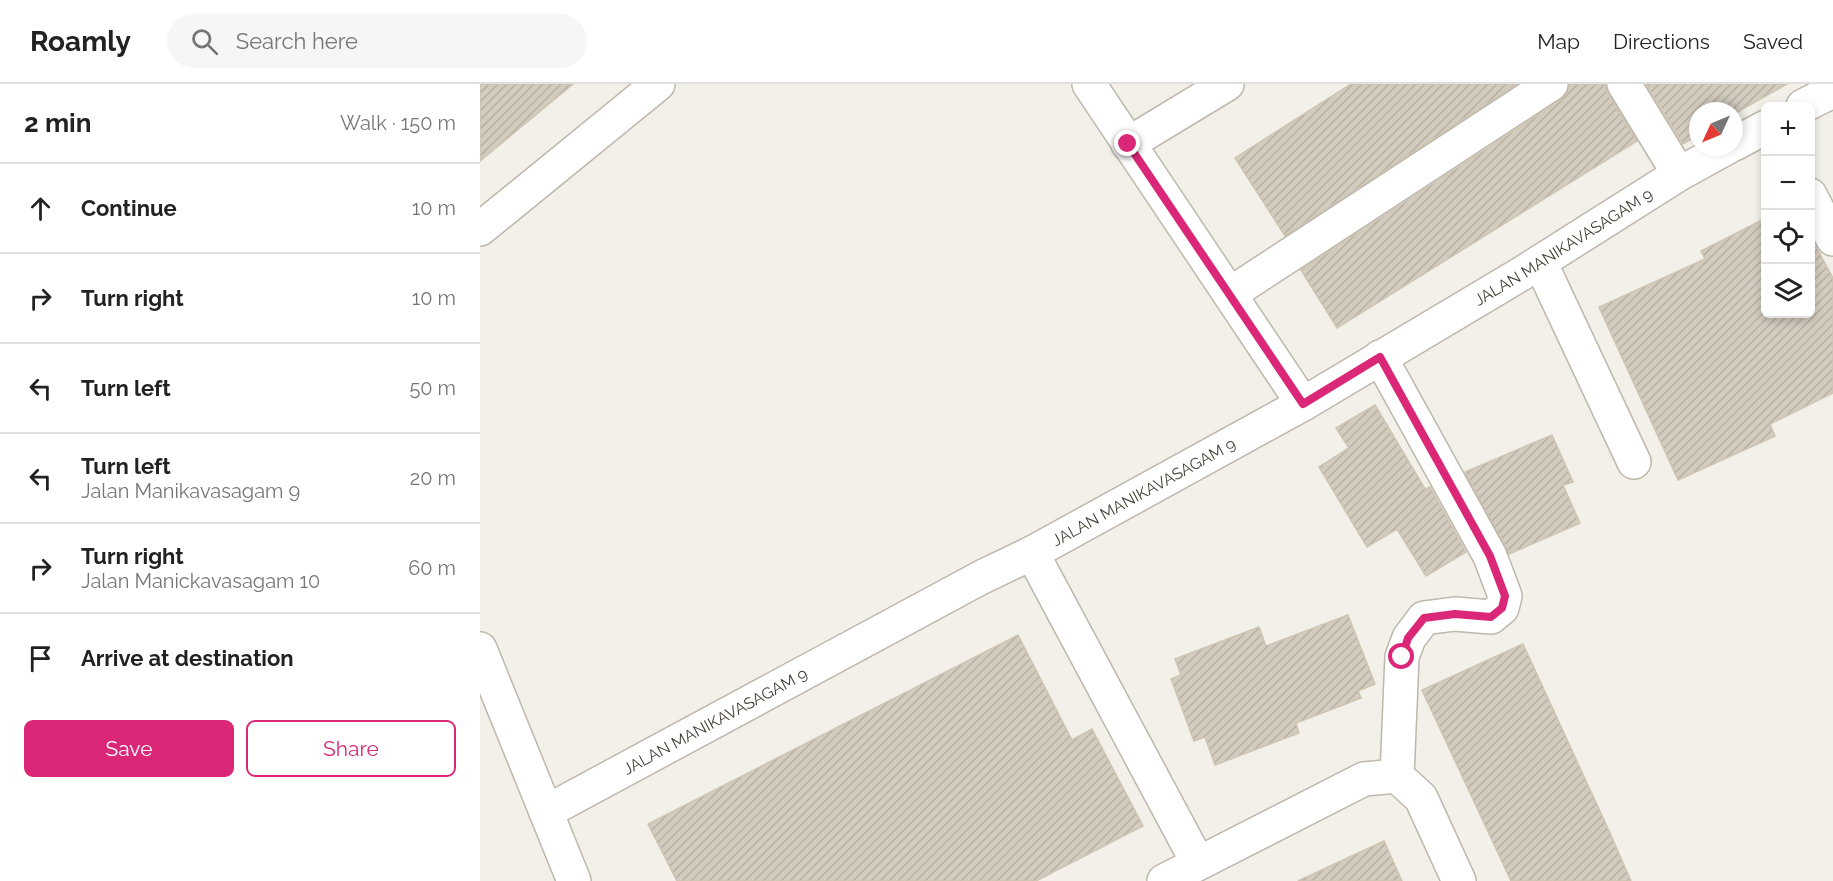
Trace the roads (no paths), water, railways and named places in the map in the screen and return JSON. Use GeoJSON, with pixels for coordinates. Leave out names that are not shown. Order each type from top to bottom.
{"type":"FeatureCollection","features":[{"type":"Feature","properties":{"kind":"street"},"geometry":{"type":"LineString","coordinates":[[480,229],[658,84]]}},
{"type":"Feature","properties":{"kind":"street"},"geometry":{"type":"LineString","coordinates":[[1089,84],[1303,404]]}},
{"type":"Feature","properties":{"kind":"street"},"geometry":{"type":"LineString","coordinates":[[1128,144],[1227,84]]}},
{"type":"Feature","properties":{"kind":"street"},"geometry":{"type":"LineString","coordinates":[[1230,294],[1551,84]]}},
{"type":"Feature","properties":{"kind":"street"},"geometry":{"type":"LineString","coordinates":[[1624,84],[1679,174]]}},
{"type":"Feature","properties":{"kind":"street"},"geometry":{"type":"LineString","coordinates":[[1811,102],[1833,91]]}},
{"type":"Feature","properties":{"kind":"street"},"geometry":{"type":"LineString","coordinates":[[1743,139],[1761,130]]}},
{"type":"Feature","properties":{"kind":"street","name":"JALAN MANIKAVASAGAM 9"},"geometry":{"type":"LineString","coordinates":[[546,812],[982,577],[1032,553],[1303,404],[1712,156]]}},
{"type":"Feature","properties":{"kind":"street"},"geometry":{"type":"LineString","coordinates":[[1815,205],[1833,239]]}},
{"type":"Feature","properties":{"kind":"street"},"geometry":{"type":"LineString","coordinates":[[1540,262],[1634,462]]}},
{"type":"Feature","properties":{"kind":"street"},"geometry":{"type":"LineString","coordinates":[[1380,357],[1490,556],[1505,596],[1502,608],[1491,617],[1455,614],[1424,618],[1408,638],[1402,657],[1397,776]]}},
{"type":"Feature","properties":{"kind":"street"},"geometry":{"type":"LineString","coordinates":[[1032,553],[1198,863]]}},
{"type":"Feature","properties":{"kind":"street"},"geometry":{"type":"LineString","coordinates":[[480,649],[574,881]]}},
{"type":"Feature","properties":{"kind":"street"},"geometry":{"type":"LineString","coordinates":[[1164,881],[1364,779],[1397,776],[1421,798],[1459,881]]}}]}
